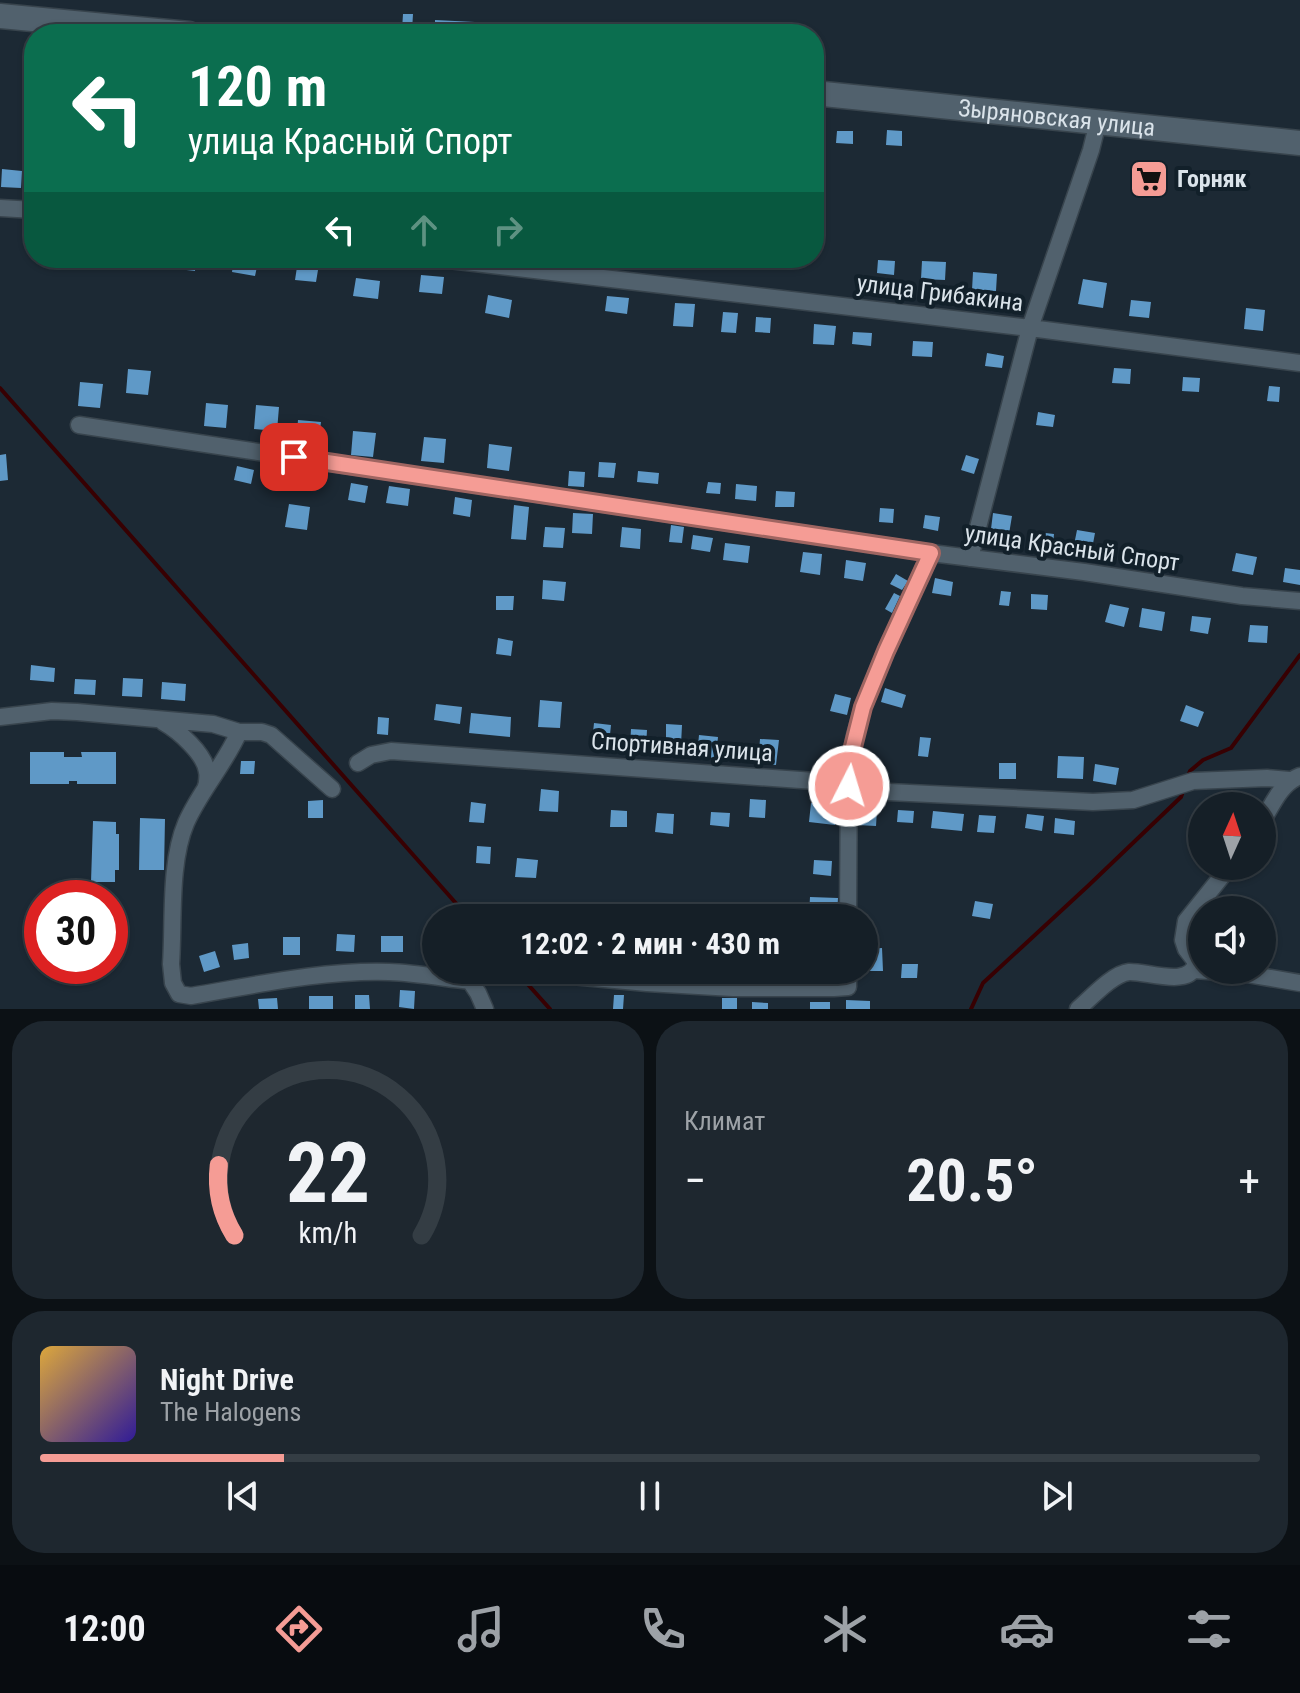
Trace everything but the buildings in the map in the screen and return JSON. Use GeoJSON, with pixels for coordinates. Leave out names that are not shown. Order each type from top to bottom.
{"type":"FeatureCollection","features":[{"type":"Feature","properties":{"kind":"street"},"geometry":{"type":"LineString","coordinates":[[0,16],[84,24]]}},
{"type":"Feature","properties":{"kind":"street","name":"Зыряновская улица"},"geometry":{"type":"LineString","coordinates":[[824,94],[1300,143]]}},
{"type":"Feature","properties":{"kind":"street"},"geometry":{"type":"LineString","coordinates":[[970,558],[1030,328],[1098,122]]}},
{"type":"Feature","properties":{"kind":"street"},"geometry":{"type":"LineString","coordinates":[[0,208],[24,209]]}},
{"type":"Feature","properties":{"kind":"street","name":"улица Грибакина"},"geometry":{"type":"LineString","coordinates":[[517,268],[1300,363]]}},
{"type":"Feature","properties":{"kind":"street","name":"улица Красный Спорт"},"geometry":{"type":"LineString","coordinates":[[79,425],[931,553],[1242,596],[1300,601]]}},
{"type":"Feature","properties":{"kind":"street"},"geometry":{"type":"LineString","coordinates":[[848,904],[849,763],[863,707],[931,553]]}},
{"type":"Feature","properties":{"kind":"street"},"geometry":{"type":"LineString","coordinates":[[0,717],[52,711],[213,724],[239,732],[262,732],[271,735],[332,789]]}},
{"type":"Feature","properties":{"kind":"street"},"geometry":{"type":"LineString","coordinates":[[161,721],[175,729],[204,760],[208,773],[206,786]]}},
{"type":"Feature","properties":{"kind":"street"},"geometry":{"type":"LineString","coordinates":[[239,732],[186,824],[178,851],[171,964],[173,983],[179,994],[191,996],[284,980],[389,972],[470,981],[485,1009]]}},
{"type":"Feature","properties":{"kind":"street","name":"Спортивная улица"},"geometry":{"type":"LineString","coordinates":[[358,763],[371,755],[391,751],[829,782],[868,791],[1093,802],[1133,800],[1187,783],[1294,778]]}},
{"type":"Feature","properties":{"kind":"street"},"geometry":{"type":"LineString","coordinates":[[1276,798],[1294,778]]}},
{"type":"Feature","properties":{"kind":"street"},"geometry":{"type":"LineString","coordinates":[[1206,896],[1219,880]]}},
{"type":"Feature","properties":{"kind":"street"},"geometry":{"type":"LineString","coordinates":[[1188,918],[1183,940],[1188,952]]}},
{"type":"Feature","properties":{"kind":"street"},"geometry":{"type":"LineString","coordinates":[[1078,1009],[1115,977],[1129,972],[1160,977],[1188,975]]}},
{"type":"Feature","properties":{"kind":"street"},"geometry":{"type":"LineString","coordinates":[[1276,979],[1300,983]]}},
{"type":"Feature","properties":{"kind":"street"},"geometry":{"type":"LineString","coordinates":[[665,984],[719,987],[767,984]]}},
{"type":"Feature","properties":{"kind":"waterway"},"geometry":{"type":"LineString","coordinates":[[0,388],[457,904]]}},
{"type":"Feature","properties":{"kind":"waterway"},"geometry":{"type":"LineString","coordinates":[[1188,776],[1203,760],[1231,748],[1300,655]]}},
{"type":"Feature","properties":{"kind":"waterway"},"geometry":{"type":"LineString","coordinates":[[971,1009],[983,983],[1181,797],[1184,788]]}},
{"type":"Feature","properties":{"kind":"waterway"},"geometry":{"type":"LineString","coordinates":[[528,984],[550,1009]]}},
{"type":"Feature","properties":{"kind":"place","name":"Горняк"},"geometry":{"type":"Point","coordinates":[1149,179]}},
{"type":"Feature","properties":{"kind":"route"},"geometry":{"type":"LineString","coordinates":[[294,457],[931,553],[863,707],[849,763],[849,786]]}}]}
